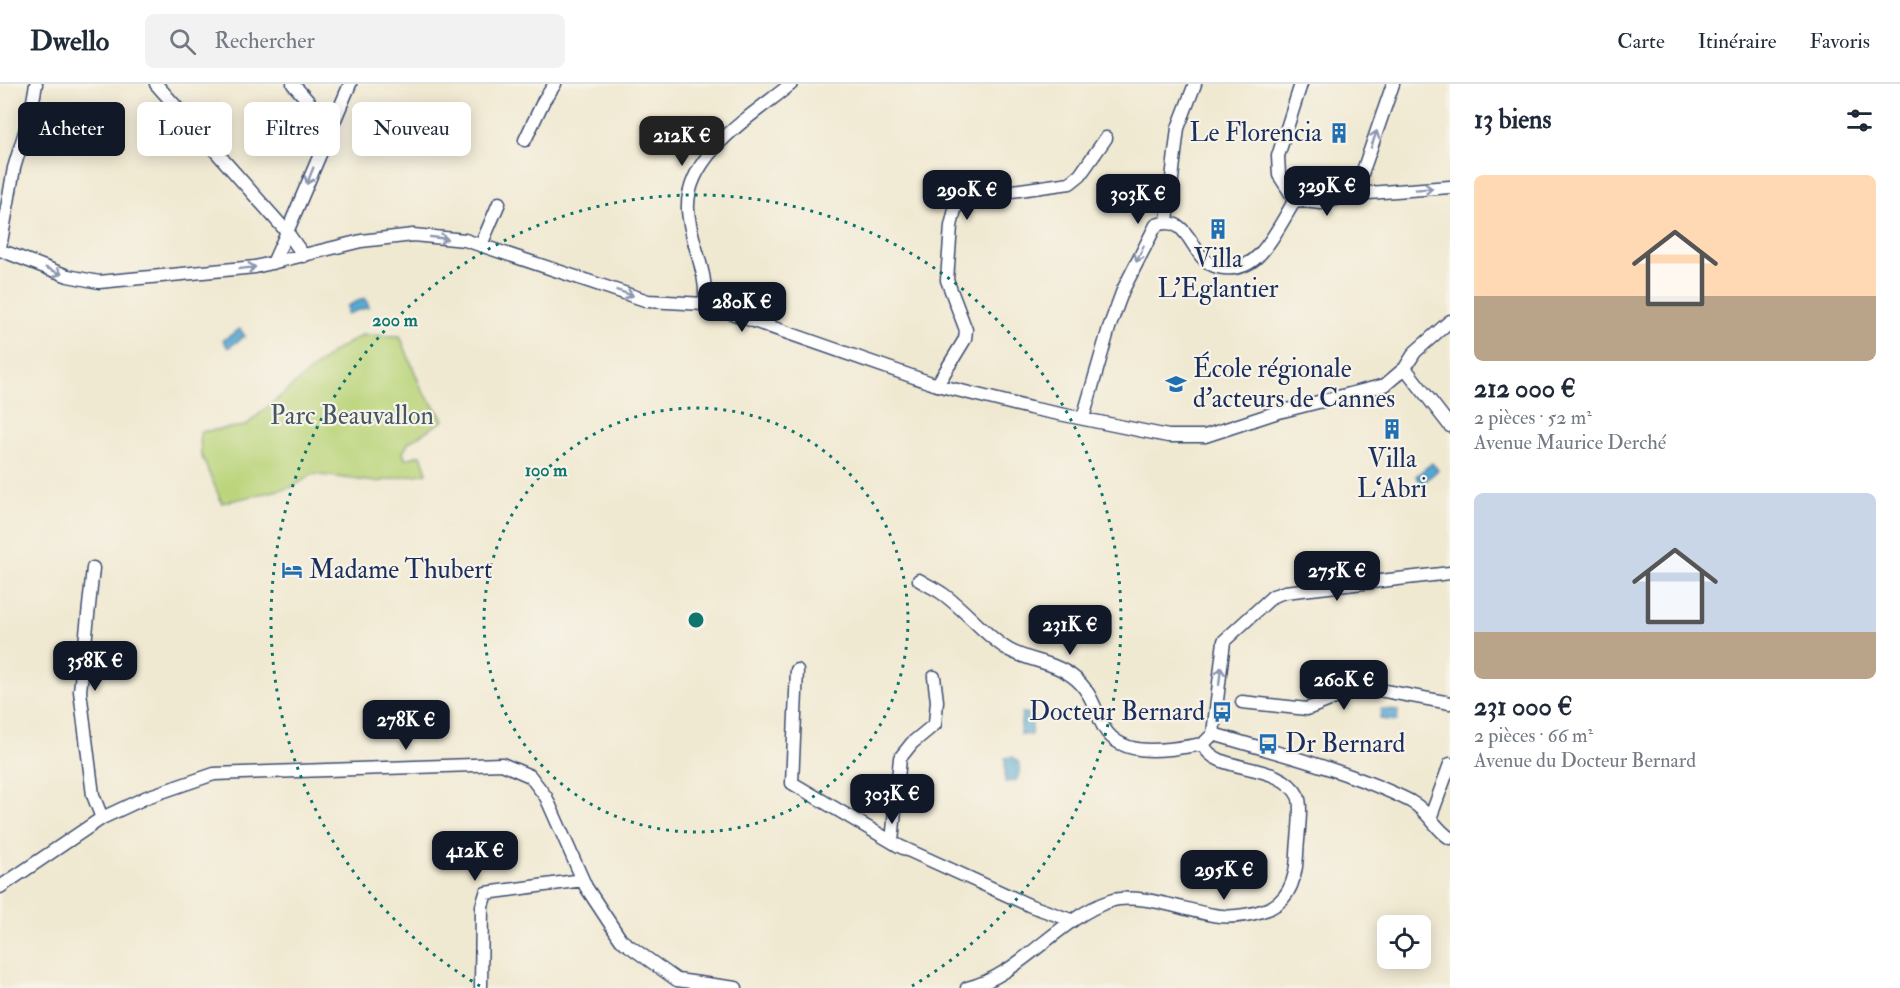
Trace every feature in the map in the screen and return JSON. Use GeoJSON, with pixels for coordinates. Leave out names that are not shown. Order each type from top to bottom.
{"type":"FeatureCollection","features":[{"type":"Feature","properties":{"kind":"street"},"geometry":{"type":"LineString","coordinates":[[36,84],[32,112],[14,168],[0,249],[68,276],[99,282],[273,263],[361,241],[413,235],[481,245],[648,301],[705,304],[936,385],[1168,436],[1205,436],[1275,412],[1385,385],[1405,368],[1415,352],[1450,321]]}},
{"type":"Feature","properties":{"kind":"street"},"geometry":{"type":"LineString","coordinates":[[156,84],[287,232],[304,256]]}},
{"type":"Feature","properties":{"kind":"street"},"geometry":{"type":"LineString","coordinates":[[293,84],[309,102]]}},
{"type":"Feature","properties":{"kind":"street"},"geometry":{"type":"LineString","coordinates":[[340,105],[350,84]]}},
{"type":"Feature","properties":{"kind":"street"},"geometry":{"type":"LineString","coordinates":[[525,140],[544,100],[555,84]]}},
{"type":"Feature","properties":{"kind":"street"},"geometry":{"type":"LineString","coordinates":[[705,304],[705,282],[688,209],[697,168],[730,131],[791,84]]}},
{"type":"Feature","properties":{"kind":"street"},"geometry":{"type":"LineString","coordinates":[[1167,221],[1178,128],[1195,84]]}},
{"type":"Feature","properties":{"kind":"street"},"geometry":{"type":"LineString","coordinates":[[1295,200],[1279,175],[1278,156],[1301,84]]}},
{"type":"Feature","properties":{"kind":"street"},"geometry":{"type":"LineString","coordinates":[[1355,194],[1393,84]]}},
{"type":"Feature","properties":{"kind":"street"},"geometry":{"type":"LineString","coordinates":[[936,385],[964,339],[966,330],[947,280],[951,226],[957,201],[962,198],[1074,181],[1106,138]]}},
{"type":"Feature","properties":{"kind":"street"},"geometry":{"type":"LineString","coordinates":[[273,263],[318,156]]}},
{"type":"Feature","properties":{"kind":"street"},"geometry":{"type":"LineString","coordinates":[[1295,200],[1321,203],[1355,194],[1450,187]]}},
{"type":"Feature","properties":{"kind":"street"},"geometry":{"type":"LineString","coordinates":[[1083,418],[1109,328],[1124,290],[1156,225],[1167,221],[1179,225],[1202,258],[1222,269],[1242,267],[1259,255],[1295,200]]}},
{"type":"Feature","properties":{"kind":"street"},"geometry":{"type":"LineString","coordinates":[[481,245],[499,203]]}},
{"type":"Feature","properties":{"kind":"street"},"geometry":{"type":"LineString","coordinates":[[1405,368],[1450,426]]}},
{"type":"Feature","properties":{"kind":"street"},"geometry":{"type":"LineString","coordinates":[[93,568],[80,691],[93,795],[102,818]]}},
{"type":"Feature","properties":{"kind":"street"},"geometry":{"type":"LineString","coordinates":[[919,580],[943,594],[989,637],[1004,647],[1064,669],[1078,680],[1090,695],[1104,729],[1118,742],[1136,750],[1163,750],[1203,744],[1213,734],[1224,643],[1273,596],[1285,592],[1450,573]]}},
{"type":"Feature","properties":{"kind":"street"},"geometry":{"type":"LineString","coordinates":[[796,670],[792,783],[892,842],[1031,906],[1071,920]]}},
{"type":"Feature","properties":{"kind":"street"},"geometry":{"type":"LineString","coordinates":[[892,842],[900,758],[906,749],[935,724],[938,701],[934,676]]}},
{"type":"Feature","properties":{"kind":"street"},"geometry":{"type":"LineString","coordinates":[[1242,702],[1307,709],[1363,687],[1450,703]]}},
{"type":"Feature","properties":{"kind":"street"},"geometry":{"type":"LineString","coordinates":[[1213,734],[1340,774],[1410,801],[1431,816],[1444,835],[1450,838]]}},
{"type":"Feature","properties":{"kind":"street"},"geometry":{"type":"LineString","coordinates":[[967,988],[979,985],[1007,969],[1071,920],[1111,901],[1130,899],[1215,916],[1245,916],[1274,908],[1290,890],[1296,862],[1299,799],[1289,784],[1276,776],[1216,758],[1206,752],[1203,744]]}},
{"type":"Feature","properties":{"kind":"street"},"geometry":{"type":"LineString","coordinates":[[0,887],[102,818],[147,797],[213,774],[502,764],[530,776],[546,797],[583,880],[621,940],[677,980],[736,988]]}},
{"type":"Feature","properties":{"kind":"street"},"geometry":{"type":"LineString","coordinates":[[1431,816],[1450,764]]}},
{"type":"Feature","properties":{"kind":"street"},"geometry":{"type":"LineString","coordinates":[[481,988],[482,906],[486,893],[583,880]]}},
{"type":"Feature","properties":{"kind":"green space","name":"Parc Beauvallon"},"geometry":{"type":"Polygon","coordinates":[[[362,335],[400,336],[422,390],[444,420],[409,442],[403,452],[405,459],[421,455],[427,473],[376,482],[313,474],[292,487],[222,503],[201,454],[200,432],[245,426],[333,352],[362,335]]]}},
{"type":"Feature","properties":{"kind":"water"},"geometry":{"type":"Polygon","coordinates":[[[365,298],[369,307],[347,314],[347,306],[365,298]]]}},
{"type":"Feature","properties":{"kind":"water"},"geometry":{"type":"Polygon","coordinates":[[[240,329],[245,336],[228,348],[223,340],[240,329]]]}},
{"type":"Feature","properties":{"kind":"water"},"geometry":{"type":"Polygon","coordinates":[[[1432,463],[1438,470],[1422,484],[1416,476],[1432,463]]]}},
{"type":"Feature","properties":{"kind":"water"},"geometry":{"type":"Polygon","coordinates":[[[1381,709],[1398,711],[1397,721],[1380,719],[1381,709]]]}},
{"type":"Feature","properties":{"kind":"water"},"geometry":{"type":"Polygon","coordinates":[[[1022,713],[1033,714],[1031,735],[1020,734],[1022,713]]]}},
{"type":"Feature","properties":{"kind":"water"},"geometry":{"type":"Polygon","coordinates":[[[1013,757],[1019,763],[1020,774],[1015,781],[1005,782],[1005,758],[1013,757]]]}},
{"type":"Feature","properties":{"kind":"place","name":"Le Florencia"},"geometry":{"type":"Point","coordinates":[1339,133]}},
{"type":"Feature","properties":{"kind":"place","name":"Villa L'Eglantier"},"geometry":{"type":"Point","coordinates":[1218,229]}},
{"type":"Feature","properties":{"kind":"place","name":"École régionale d'acteurs de Cannes"},"geometry":{"type":"Point","coordinates":[1176,384]}},
{"type":"Feature","properties":{"kind":"place","name":"Villa L‘Abri"},"geometry":{"type":"Point","coordinates":[1392,429]}},
{"type":"Feature","properties":{"kind":"place","name":"Madame Thubert"},"geometry":{"type":"Point","coordinates":[292,570]}},
{"type":"Feature","properties":{"kind":"place","name":"Docteur Bernard"},"geometry":{"type":"Point","coordinates":[1222,712]}},
{"type":"Feature","properties":{"kind":"place","name":"Dr Bernard"},"geometry":{"type":"Point","coordinates":[1268,744]}}]}
